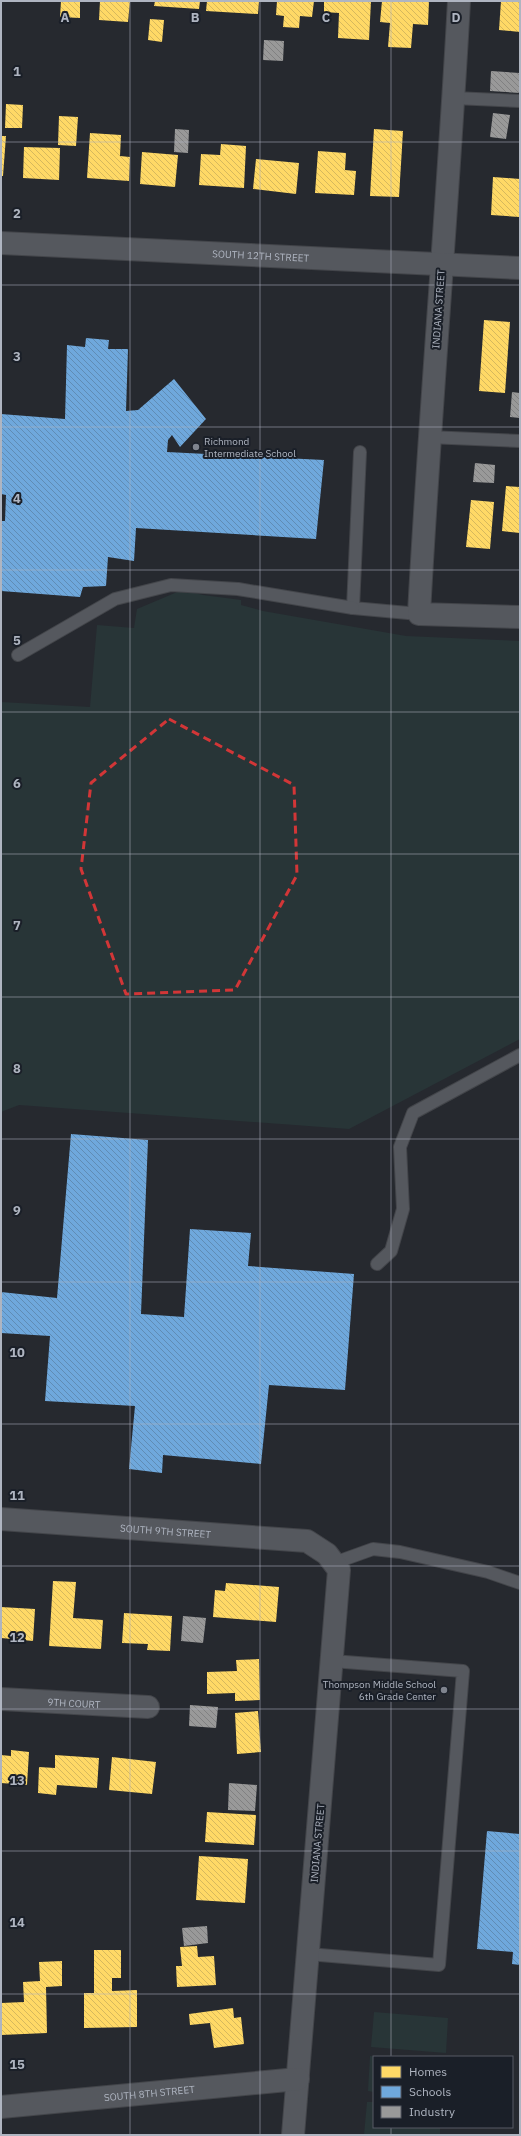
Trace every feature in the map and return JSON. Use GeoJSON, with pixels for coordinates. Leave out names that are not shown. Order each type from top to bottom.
{"type":"FeatureCollection","features":[{"type":"Feature","properties":{"kind":"street","name":"INDIANA STREET"},"geometry":{"type":"LineString","coordinates":[[420,614],[428,437],[454,98],[459,1]]}},
{"type":"Feature","properties":{"kind":"street","name":"SOUTH 12TH STREET"},"geometry":{"type":"LineString","coordinates":[[1,243],[520,268]]}},
{"type":"Feature","properties":{"kind":"street"},"geometry":{"type":"LineString","coordinates":[[420,614],[520,617]]}},
{"type":"Feature","properties":{"kind":"street","name":"SOUTH 9TH STREET"},"geometry":{"type":"LineString","coordinates":[[1,1519],[307,1541],[330,1559]]}},
{"type":"Feature","properties":{"kind":"street","name":"INDIANA STREET"},"geometry":{"type":"LineString","coordinates":[[293,2135],[339,1570],[330,1559]]}},
{"type":"Feature","properties":{"kind":"street","name":"9TH COURT"},"geometry":{"type":"LineString","coordinates":[[1,1699],[148,1706]]}},
{"type":"Feature","properties":{"kind":"street","name":"SOUTH 8TH STREET"},"geometry":{"type":"LineString","coordinates":[[1,2107],[298,2079]]}},
{"type":"Feature","properties":{"kind":"lane"},"geometry":{"type":"LineString","coordinates":[[454,98],[520,101]]}},
{"type":"Feature","properties":{"kind":"lane"},"geometry":{"type":"LineString","coordinates":[[428,437],[520,441]]}},
{"type":"Feature","properties":{"kind":"lane"},"geometry":{"type":"LineString","coordinates":[[353,608],[360,452]]}},
{"type":"Feature","properties":{"kind":"lane"},"geometry":{"type":"LineString","coordinates":[[18,655],[115,599],[171,585],[238,589],[353,608],[420,614]]}},
{"type":"Feature","properties":{"kind":"lane"},"geometry":{"type":"LineString","coordinates":[[377,1264],[391,1251],[403,1209],[400,1147],[413,1113],[520,1055]]}},
{"type":"Feature","properties":{"kind":"lane"},"geometry":{"type":"LineString","coordinates":[[330,1559],[373,1549],[400,1552],[488,1572],[520,1583]]}},
{"type":"Feature","properties":{"kind":"lane"},"geometry":{"type":"LineString","coordinates":[[308,1954],[439,1965],[443,1917],[463,1672],[332,1661]]}},
{"type":"Feature","properties":{"kind":"highlighted area"},"geometry":{"type":"Polygon","coordinates":[[[169,719],[294,785],[297,875],[235,990],[126,994],[81,869],[91,783],[169,719]]]}},
{"type":"Feature","properties":{"kind":"shaded area"},"geometry":{"type":"Polygon","coordinates":[[[182,590],[203,595],[241,600],[241,605],[263,611],[406,636],[520,641],[520,1039],[349,1129],[19,1105],[1,1112],[1,702],[90,707],[97,625],[134,628],[137,609],[182,590]]]}},
{"type":"Feature","properties":{"kind":"shaded area"},"geometry":{"type":"Polygon","coordinates":[[[374,2012],[448,2018],[446,2053],[371,2047],[374,2012]]]}},
{"type":"Feature","properties":{"kind":"shaded area"},"geometry":{"type":"Polygon","coordinates":[[[370,2056],[373,2056],[373,2092],[368,2091],[370,2056]]]}},
{"type":"Feature","properties":{"kind":"shaded area"},"geometry":{"type":"Polygon","coordinates":[[[367,2102],[373,2102],[373,2128],[440,2128],[440,2135],[364,2135],[367,2102]]]}},
{"type":"Feature","properties":{"kind":"building: Homes"},"geometry":{"type":"Polygon","coordinates":[[[61,1],[80,1],[80,18],[60,17],[61,1]]]}},
{"type":"Feature","properties":{"kind":"building: Homes"},"geometry":{"type":"Polygon","coordinates":[[[100,1],[130,1],[128,22],[99,20],[100,1]]]}},
{"type":"Feature","properties":{"kind":"building: Homes"},"geometry":{"type":"Polygon","coordinates":[[[155,1],[200,1],[199,9],[154,6],[155,1]]]}},
{"type":"Feature","properties":{"kind":"building: Homes"},"geometry":{"type":"Polygon","coordinates":[[[207,1],[259,1],[258,14],[206,11],[207,1]]]}},
{"type":"Feature","properties":{"kind":"building: Homes"},"geometry":{"type":"Polygon","coordinates":[[[277,1],[314,1],[312,17],[300,16],[299,28],[283,27],[284,16],[276,15],[277,1]]]}},
{"type":"Feature","properties":{"kind":"building: Homes"},"geometry":{"type":"Polygon","coordinates":[[[324,1],[371,1],[369,40],[338,38],[339,13],[324,12],[324,1]]]}},
{"type":"Feature","properties":{"kind":"building: Homes"},"geometry":{"type":"Polygon","coordinates":[[[382,1],[429,1],[428,25],[413,24],[411,48],[388,47],[390,23],[380,22],[382,1]]]}},
{"type":"Feature","properties":{"kind":"building: Homes"},"geometry":{"type":"Polygon","coordinates":[[[501,1],[520,1],[520,32],[499,30],[501,1]]]}},
{"type":"Feature","properties":{"kind":"building: Homes"},"geometry":{"type":"Polygon","coordinates":[[[150,19],[164,20],[162,42],[148,40],[150,19]]]}},
{"type":"Feature","properties":{"kind":"building: Homes"},"geometry":{"type":"Polygon","coordinates":[[[6,104],[23,105],[22,128],[5,128],[6,104]]]}},
{"type":"Feature","properties":{"kind":"building: Homes"},"geometry":{"type":"Polygon","coordinates":[[[59,116],[78,117],[76,146],[58,145],[59,116]]]}},
{"type":"Feature","properties":{"kind":"building: Homes"},"geometry":{"type":"Polygon","coordinates":[[[374,129],[403,131],[399,197],[370,196],[374,129]]]}},
{"type":"Feature","properties":{"kind":"building: Homes"},"geometry":{"type":"Polygon","coordinates":[[[90,133],[121,135],[120,156],[130,157],[129,181],[87,178],[90,133]]]}},
{"type":"Feature","properties":{"kind":"building: Homes"},"geometry":{"type":"Polygon","coordinates":[[[1,136],[6,136],[3,176],[1,176],[1,136]]]}},
{"type":"Feature","properties":{"kind":"building: Homes"},"geometry":{"type":"Polygon","coordinates":[[[221,144],[246,146],[244,188],[199,185],[201,154],[220,155],[221,144]]]}},
{"type":"Feature","properties":{"kind":"building: Homes"},"geometry":{"type":"Polygon","coordinates":[[[24,147],[60,148],[59,180],[23,178],[24,147]]]}},
{"type":"Feature","properties":{"kind":"building: Homes"},"geometry":{"type":"Polygon","coordinates":[[[318,151],[346,153],[345,170],[356,171],[354,195],[315,193],[318,151]]]}},
{"type":"Feature","properties":{"kind":"building: Homes"},"geometry":{"type":"Polygon","coordinates":[[[142,152],[178,155],[175,187],[140,184],[142,152]]]}},
{"type":"Feature","properties":{"kind":"building: Homes"},"geometry":{"type":"Polygon","coordinates":[[[256,159],[299,163],[296,194],[253,189],[256,159]]]}},
{"type":"Feature","properties":{"kind":"building: Homes"},"geometry":{"type":"Polygon","coordinates":[[[493,177],[520,179],[519,217],[491,215],[493,177]]]}},
{"type":"Feature","properties":{"kind":"building: Homes"},"geometry":{"type":"Polygon","coordinates":[[[484,320],[510,322],[505,393],[479,391],[484,320]]]}},
{"type":"Feature","properties":{"kind":"building: Homes"},"geometry":{"type":"Polygon","coordinates":[[[506,486],[520,487],[520,533],[502,531],[506,486]]]}},
{"type":"Feature","properties":{"kind":"building: Homes"},"geometry":{"type":"Polygon","coordinates":[[[471,500],[494,502],[490,549],[466,547],[471,500]]]}},
{"type":"Feature","properties":{"kind":"building: Homes"},"geometry":{"type":"Polygon","coordinates":[[[53,1581],[76,1582],[73,1618],[103,1620],[101,1649],[49,1646],[53,1581]]]}},
{"type":"Feature","properties":{"kind":"building: Homes"},"geometry":{"type":"Polygon","coordinates":[[[226,1583],[279,1587],[276,1622],[213,1617],[215,1590],[225,1591],[226,1583]]]}},
{"type":"Feature","properties":{"kind":"building: Homes"},"geometry":{"type":"Polygon","coordinates":[[[1,1607],[35,1609],[33,1641],[1,1638],[1,1607]]]}},
{"type":"Feature","properties":{"kind":"building: Homes"},"geometry":{"type":"Polygon","coordinates":[[[124,1613],[172,1616],[170,1651],[147,1650],[148,1644],[122,1643],[124,1613]]]}},
{"type":"Feature","properties":{"kind":"building: Homes"},"geometry":{"type":"Polygon","coordinates":[[[259,1659],[260,1700],[235,1701],[235,1693],[207,1694],[207,1672],[237,1671],[236,1660],[259,1659]]]}},
{"type":"Feature","properties":{"kind":"building: Homes"},"geometry":{"type":"Polygon","coordinates":[[[258,1711],[261,1752],[237,1754],[235,1713],[258,1711]]]}},
{"type":"Feature","properties":{"kind":"building: Homes"},"geometry":{"type":"Polygon","coordinates":[[[11,1750],[29,1752],[27,1785],[1,1783],[1,1755],[11,1756],[11,1750]]]}},
{"type":"Feature","properties":{"kind":"building: Homes"},"geometry":{"type":"Polygon","coordinates":[[[55,1755],[99,1758],[97,1788],[57,1785],[56,1795],[38,1793],[39,1767],[55,1768],[55,1755]]]}},
{"type":"Feature","properties":{"kind":"building: Homes"},"geometry":{"type":"Polygon","coordinates":[[[112,1757],[156,1762],[152,1794],[109,1790],[112,1757]]]}},
{"type":"Feature","properties":{"kind":"building: Homes"},"geometry":{"type":"Polygon","coordinates":[[[207,1812],[256,1815],[254,1845],[205,1842],[207,1812]]]}},
{"type":"Feature","properties":{"kind":"building: Homes"},"geometry":{"type":"Polygon","coordinates":[[[199,1856],[248,1859],[245,1903],[196,1900],[199,1856]]]}},
{"type":"Feature","properties":{"kind":"building: Homes"},"geometry":{"type":"Polygon","coordinates":[[[197,1946],[198,1957],[214,1956],[216,1985],[177,1987],[176,1966],[182,1966],[180,1947],[197,1946]]]}},
{"type":"Feature","properties":{"kind":"building: Homes"},"geometry":{"type":"Polygon","coordinates":[[[94,1950],[121,1950],[121,1978],[112,1978],[112,1991],[137,1990],[137,2027],[84,2028],[84,1993],[94,1993],[94,1950]]]}},
{"type":"Feature","properties":{"kind":"building: Homes"},"geometry":{"type":"Polygon","coordinates":[[[62,1961],[62,1986],[46,1987],[47,2033],[1,2035],[1,2003],[24,2002],[23,1982],[40,1981],[39,1962],[62,1961]]]}},
{"type":"Feature","properties":{"kind":"building: Homes"},"geometry":{"type":"Polygon","coordinates":[[[233,2008],[234,2018],[241,2017],[244,2044],[214,2048],[210,2023],[190,2025],[189,2014],[233,2008]]]}},
{"type":"Feature","properties":{"kind":"building: Schools"},"geometry":{"type":"Polygon","coordinates":[[[86,338],[109,340],[108,349],[128,349],[126,411],[138,410],[174,379],[206,419],[180,447],[172,435],[168,440],[167,452],[324,460],[316,539],[136,528],[134,561],[108,557],[106,586],[83,587],[80,597],[1,591],[1,521],[5,521],[6,495],[1,494],[1,414],[65,419],[67,345],[85,347],[86,338]]]}},
{"type":"Feature","properties":{"kind":"building: Schools"},"geometry":{"type":"Polygon","coordinates":[[[71,1134],[148,1140],[141,1314],[184,1317],[190,1229],[251,1233],[248,1266],[354,1274],[345,1390],[269,1385],[261,1464],[163,1455],[162,1473],[129,1469],[135,1406],[45,1401],[50,1336],[1,1333],[1,1292],[57,1298],[71,1134]]]}},
{"type":"Feature","properties":{"kind":"building: Schools"},"geometry":{"type":"Polygon","coordinates":[[[487,1831],[520,1834],[520,1965],[512,1964],[513,1952],[477,1949],[487,1831]]]}},
{"type":"Feature","properties":{"kind":"building: Industry"},"geometry":{"type":"Polygon","coordinates":[[[264,40],[284,41],[283,61],[263,60],[264,40]]]}},
{"type":"Feature","properties":{"kind":"building: Industry"},"geometry":{"type":"Polygon","coordinates":[[[491,71],[520,73],[520,93],[490,91],[491,71]]]}},
{"type":"Feature","properties":{"kind":"building: Industry"},"geometry":{"type":"Polygon","coordinates":[[[493,113],[510,115],[506,139],[490,137],[493,113]]]}},
{"type":"Feature","properties":{"kind":"building: Industry"},"geometry":{"type":"Polygon","coordinates":[[[175,129],[189,130],[188,153],[174,152],[175,129]]]}},
{"type":"Feature","properties":{"kind":"building: Industry"},"geometry":{"type":"Polygon","coordinates":[[[512,392],[520,393],[520,418],[510,417],[512,392]]]}},
{"type":"Feature","properties":{"kind":"building: Industry"},"geometry":{"type":"Polygon","coordinates":[[[475,463],[495,465],[494,483],[473,482],[475,463]]]}},
{"type":"Feature","properties":{"kind":"building: Industry"},"geometry":{"type":"Polygon","coordinates":[[[183,1616],[206,1618],[203,1643],[181,1641],[183,1616]]]}},
{"type":"Feature","properties":{"kind":"building: Industry"},"geometry":{"type":"Polygon","coordinates":[[[190,1705],[218,1707],[216,1728],[189,1726],[190,1705]]]}},
{"type":"Feature","properties":{"kind":"building: Industry"},"geometry":{"type":"Polygon","coordinates":[[[229,1783],[257,1785],[255,1811],[228,1810],[229,1783]]]}},
{"type":"Feature","properties":{"kind":"building: Industry"},"geometry":{"type":"Polygon","coordinates":[[[207,1926],[208,1943],[184,1946],[182,1928],[207,1926]]]}},
{"type":"Feature","properties":{"kind":"place","name":"Richmond Intermediate School"},"geometry":{"type":"Point","coordinates":[196,447]}},
{"type":"Feature","properties":{"kind":"place","name":"Thompson Middle School 6th Grade Center"},"geometry":{"type":"Point","coordinates":[444,1690]}}]}
